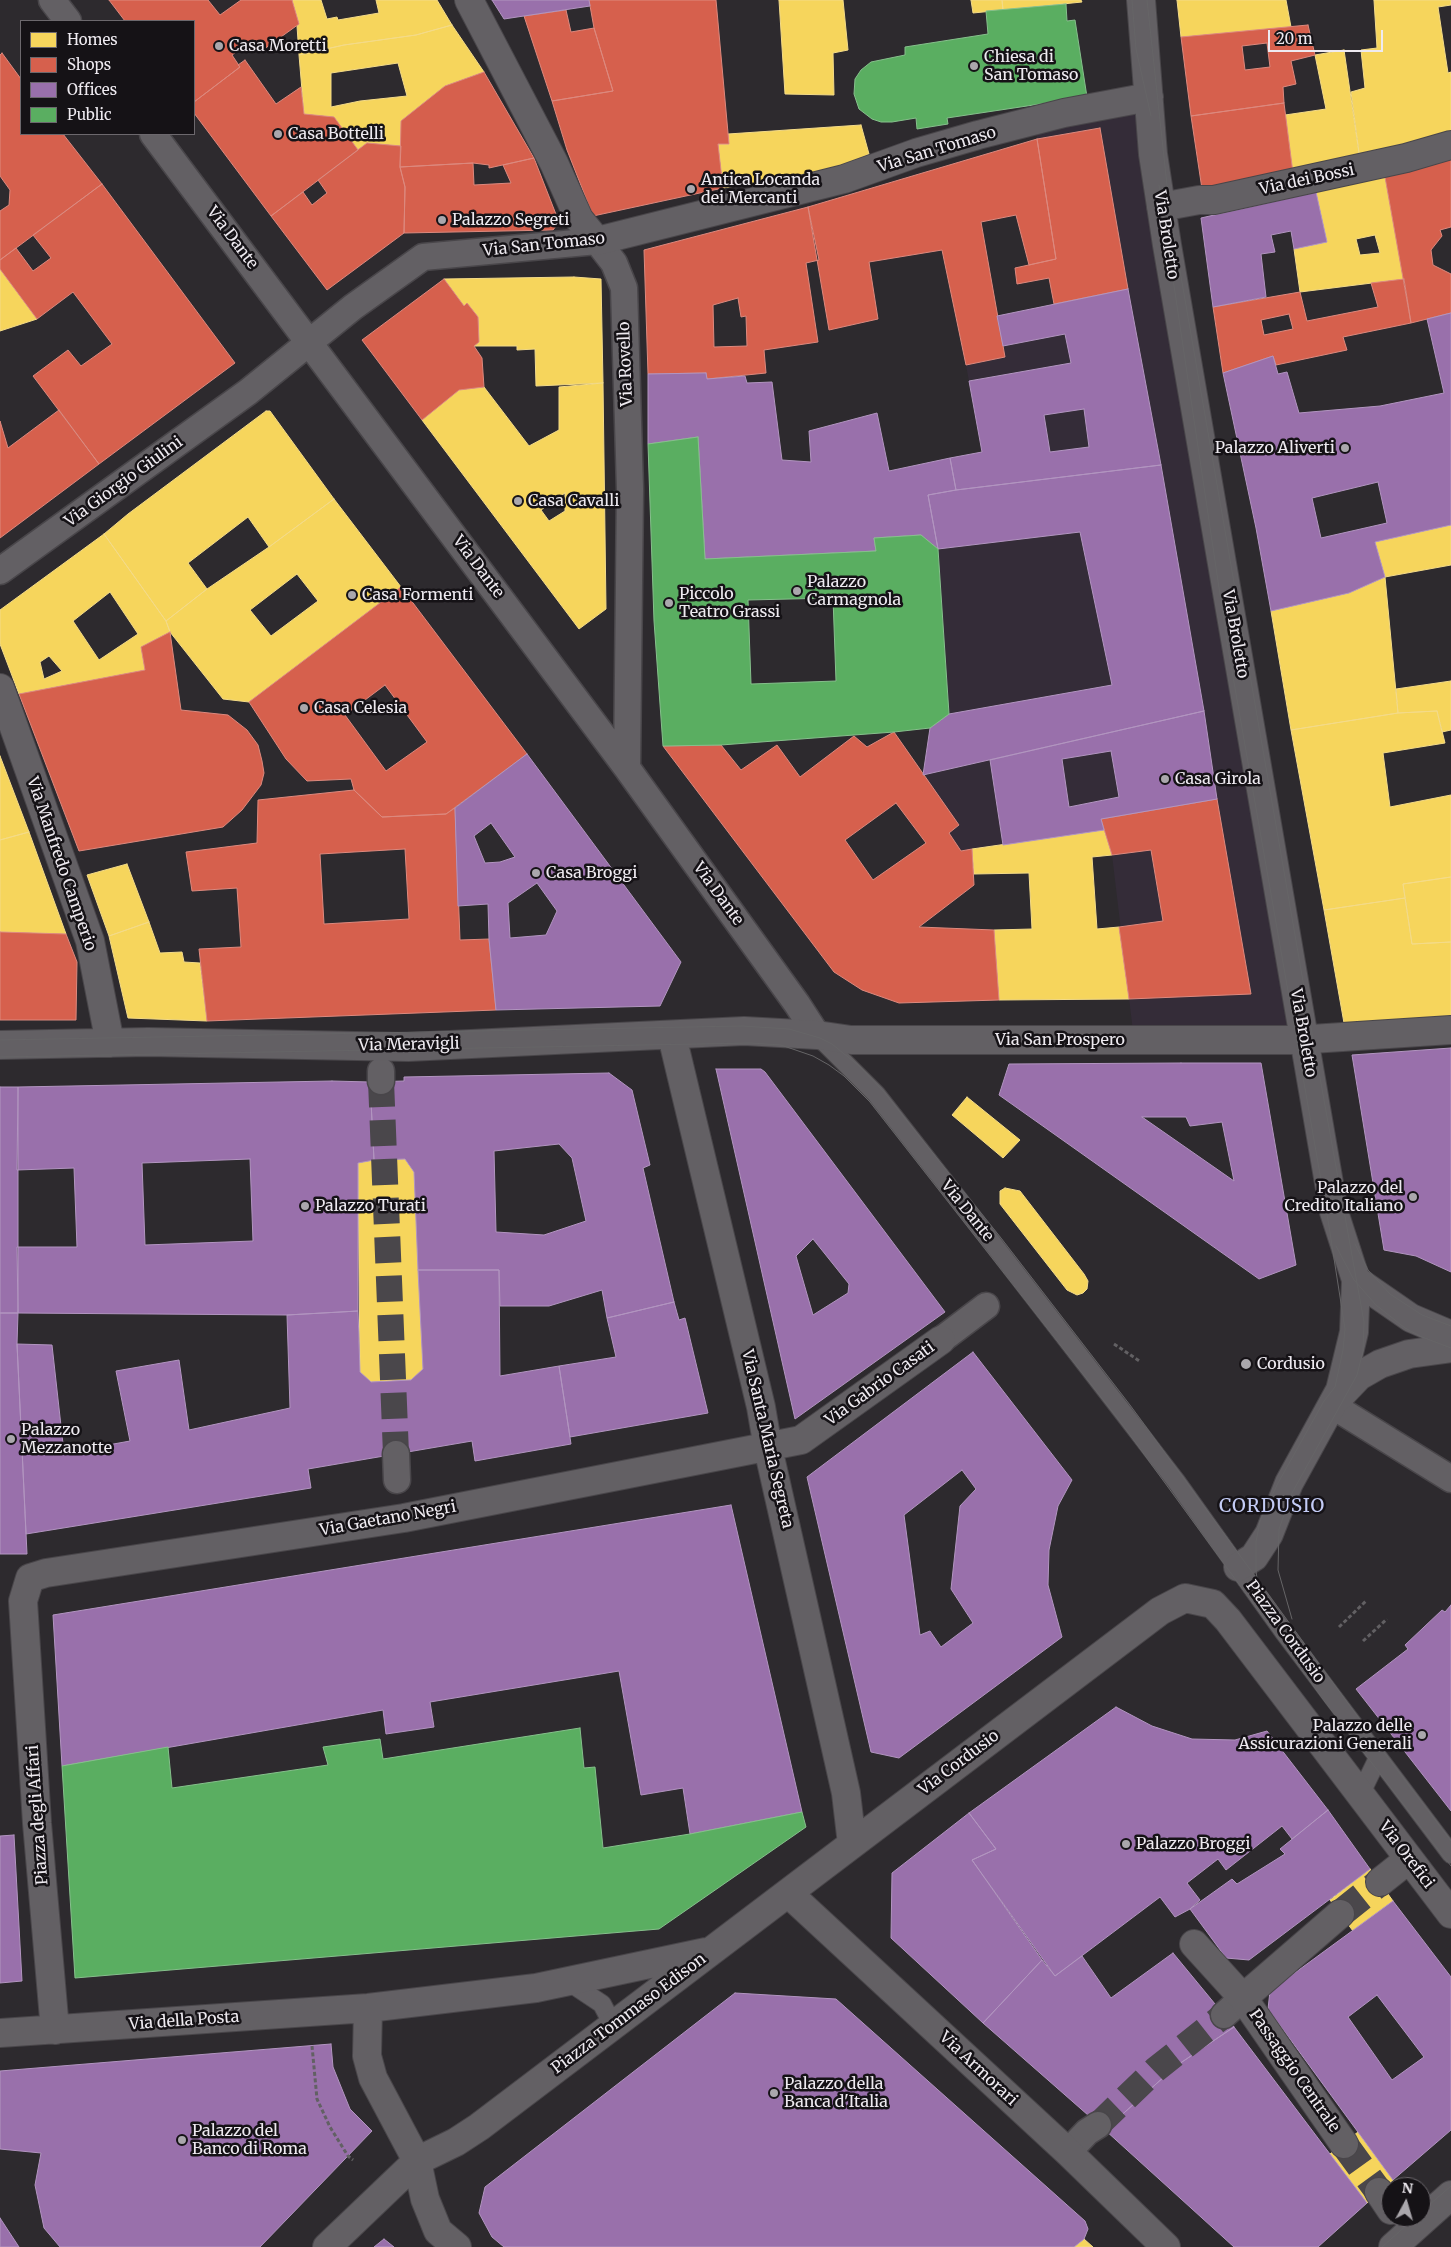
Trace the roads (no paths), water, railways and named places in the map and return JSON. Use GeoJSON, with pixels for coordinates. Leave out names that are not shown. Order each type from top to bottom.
{"type":"FeatureCollection","features":[{"type":"Feature","properties":{"kind":"street"},"geometry":{"type":"LineString","coordinates":[[52,0],[67,20]]}},
{"type":"Feature","properties":{"kind":"street","name":"Via Rovello"},"geometry":{"type":"LineString","coordinates":[[470,0],[554,163],[579,219],[614,263],[624,288],[630,489],[627,768]]}},
{"type":"Feature","properties":{"kind":"street","name":"Via Broletto"},"geometry":{"type":"LineString","coordinates":[[1141,0],[1153,154],[1161,208],[1334,1212],[1353,1272]]}},
{"type":"Feature","properties":{"kind":"street","name":"Via San Tomaso"},"geometry":{"type":"LineString","coordinates":[[311,342],[359,302],[423,256],[597,241],[844,179],[916,153],[978,135],[1064,114],[1148,97]]}},
{"type":"Feature","properties":{"kind":"street","name":"Via Dante"},"geometry":{"type":"LineString","coordinates":[[154,135],[311,342],[627,768],[797,1004],[817,1035]]}},
{"type":"Feature","properties":{"kind":"street","name":"Via dei Bossi"},"geometry":{"type":"LineString","coordinates":[[1161,208],[1199,200],[1214,200],[1406,158],[1451,145]]}},
{"type":"Feature","properties":{"kind":"street","name":"Via Giorgio Giulini"},"geometry":{"type":"LineString","coordinates":[[0,572],[248,392],[311,342]]}},
{"type":"Feature","properties":{"kind":"street","name":"Via Manfredo Camperio"},"geometry":{"type":"LineString","coordinates":[[0,688],[90,941],[110,1043]]}},
{"type":"Feature","properties":{"kind":"street","name":"Via San Prospero"},"geometry":{"type":"LineString","coordinates":[[817,1035],[851,1040],[1304,1040],[1451,1030]]}},
{"type":"Feature","properties":{"kind":"street","name":"Via Meravigli"},"geometry":{"type":"LineString","coordinates":[[0,1045],[110,1043],[408,1046],[672,1036],[744,1031],[817,1035]]}},
{"type":"Feature","properties":{"kind":"street","name":"Via Santa Maria Segreta"},"geometry":{"type":"LineString","coordinates":[[672,1036],[761,1407],[768,1448],[846,1793],[852,1844]]}},
{"type":"Feature","properties":{"kind":"street"},"geometry":{"type":"LineString","coordinates":[[1353,1272],[1411,1318],[1451,1335]]}},
{"type":"Feature","properties":{"kind":"street","name":"Piazza Cordusio"},"geometry":{"type":"LineString","coordinates":[[1333,1406],[1345,1374],[1353,1343],[1353,1272]]}},
{"type":"Feature","properties":{"kind":"street","name":"Via Gabrio Casati"},"geometry":{"type":"LineString","coordinates":[[768,1448],[801,1440],[986,1306]]}},
{"type":"Feature","properties":{"kind":"street","name":"Piazza Cordusio"},"geometry":{"type":"LineString","coordinates":[[1238,1567],[1254,1557],[1269,1534],[1289,1483],[1343,1392],[1359,1376],[1380,1364],[1419,1352],[1451,1348]]}},
{"type":"Feature","properties":{"kind":"street"},"geometry":{"type":"LineString","coordinates":[[1333,1406],[1451,1480]]}},
{"type":"Feature","properties":{"kind":"street","name":"Via Gaetano Negri"},"geometry":{"type":"LineString","coordinates":[[23,1600],[30,1578],[46,1574],[404,1518],[768,1448]]}},
{"type":"Feature","properties":{"kind":"street"},"geometry":{"type":"LineString","coordinates":[[396,1454],[397,1480]]}},
{"type":"Feature","properties":{"kind":"street","name":"Via Cordusio"},"geometry":{"type":"LineString","coordinates":[[712,1951],[1160,1610],[1185,1598],[1214,1604],[1301,1714]]}},
{"type":"Feature","properties":{"kind":"street","name":"Piazza degli Affari"},"geometry":{"type":"LineString","coordinates":[[23,1600],[37,1823],[55,2030]]}},
{"type":"Feature","properties":{"kind":"street","name":"Via Orefici"},"geometry":{"type":"LineString","coordinates":[[1301,1714],[1451,1914]]}},
{"type":"Feature","properties":{"kind":"street"},"geometry":{"type":"LineString","coordinates":[[1380,1882],[1409,1859]]}},
{"type":"Feature","properties":{"kind":"street","name":"Via Armorari"},"geometry":{"type":"LineString","coordinates":[[788,1893],[1068,2152],[1166,2247]]}},
{"type":"Feature","properties":{"kind":"street","name":"Passaggio Centrale"},"geometry":{"type":"LineString","coordinates":[[1234,2006],[1340,1914]]}},
{"type":"Feature","properties":{"kind":"street","name":"Passaggio Centrale"},"geometry":{"type":"LineString","coordinates":[[1194,1944],[1234,2006],[1344,2144]]}},
{"type":"Feature","properties":{"kind":"street","name":"Piazza Tommaso Edison"},"geometry":{"type":"LineString","coordinates":[[368,2008],[536,1988],[712,1951]]}},
{"type":"Feature","properties":{"kind":"street","name":"Piazza Tommaso Edison"},"geometry":{"type":"LineString","coordinates":[[327,2247],[417,2161],[456,2142],[479,2127],[614,2027],[712,1951]]}},
{"type":"Feature","properties":{"kind":"street"},"geometry":{"type":"LineString","coordinates":[[368,2008],[367,2056],[374,2078],[417,2161],[425,2199],[438,2232],[457,2247]]}},
{"type":"Feature","properties":{"kind":"street","name":"Via della Posta"},"geometry":{"type":"LineString","coordinates":[[0,2033],[368,2008]]}},
{"type":"Feature","properties":{"kind":"street"},"geometry":{"type":"LineString","coordinates":[[1068,2152],[1087,2132],[1098,2125]]}},
{"type":"Feature","properties":{"kind":"street"},"geometry":{"type":"LineString","coordinates":[[1401,2232],[1451,2195]]}},
{"type":"Feature","properties":{"kind":"lane","name":"Via Dante"},"geometry":{"type":"LineString","coordinates":[[817,1035],[876,1094],[1140,1433]]}},
{"type":"Feature","properties":{"kind":"lane","name":"Piazza Cordusio"},"geometry":{"type":"LineString","coordinates":[[1140,1433],[1378,1758]]}},
{"type":"Feature","properties":{"kind":"lane"},"geometry":{"type":"LineString","coordinates":[[1360,1795],[1378,1758],[1451,1854]]}},
{"type":"Feature","properties":{"kind":"lane"},"geometry":{"type":"LineString","coordinates":[[569,1982],[602,2004],[614,2027]]}},
{"type":"Feature","properties":{"kind":"tunnel"},"geometry":{"type":"LineString","coordinates":[[381,1081],[396,1454]]}},
{"type":"Feature","properties":{"kind":"tunnel"},"geometry":{"type":"LineString","coordinates":[[1340,1914],[1380,1882]]}},
{"type":"Feature","properties":{"kind":"tunnel"},"geometry":{"type":"LineString","coordinates":[[1098,2125],[1155,2070],[1224,2015]]}},
{"type":"Feature","properties":{"kind":"tunnel"},"geometry":{"type":"LineString","coordinates":[[1344,2144],[1379,2192]]}},
{"type":"Feature","properties":{"kind":"tram line"},"geometry":{"type":"LineString","coordinates":[[1132,0],[1136,49],[1151,116]]}},
{"type":"Feature","properties":{"kind":"tram line"},"geometry":{"type":"LineString","coordinates":[[1147,0],[1170,213],[1364,1322],[1363,1351],[1357,1375],[1292,1493],[1279,1529],[1278,1570],[1292,1619]]}},
{"type":"Feature","properties":{"kind":"tram line"},"geometry":{"type":"LineString","coordinates":[[1159,185],[1228,648],[1328,1220],[1345,1329],[1343,1350],[1335,1387],[1324,1401],[1278,1483],[1260,1521],[1256,1542],[1256,1571],[1258,1586],[1267,1615]]}},
{"type":"Feature","properties":{"kind":"tram line"},"geometry":{"type":"LineString","coordinates":[[0,1040],[742,1026],[789,1029],[820,1038],[832,1044],[859,1066],[883,1091],[1001,1238],[1130,1405],[1385,1754],[1451,1841]]}},
{"type":"Feature","properties":{"kind":"tram line"},"geometry":{"type":"LineString","coordinates":[[0,1057],[751,1043],[781,1045],[813,1056],[844,1076],[870,1102],[1119,1420],[1325,1702],[1451,1866]]}},
{"type":"Feature","properties":{"kind":"tram line"},"geometry":{"type":"LineString","coordinates":[[1355,1244],[1368,1270],[1390,1294],[1422,1315],[1451,1326]]}},
{"type":"Feature","properties":{"kind":"tram line"},"geometry":{"type":"LineString","coordinates":[[1336,1246],[1354,1280],[1376,1305],[1405,1328],[1451,1348]]}},
{"type":"Feature","properties":{"kind":"tram line"},"geometry":{"type":"LineString","coordinates":[[1431,2203],[1451,2186]]}},
{"type":"Feature","properties":{"kind":"tram line"},"geometry":{"type":"LineString","coordinates":[[1382,2247],[1405,2227]]}},
{"type":"Feature","properties":{"kind":"place","name":"Casa Moretti"},"geometry":{"type":"Point","coordinates":[219,46]}},
{"type":"Feature","properties":{"kind":"place","name":"Chiesa di San Tomaso"},"geometry":{"type":"Point","coordinates":[974,66]}},
{"type":"Feature","properties":{"kind":"place","name":"Casa Bottelli"},"geometry":{"type":"Point","coordinates":[278,134]}},
{"type":"Feature","properties":{"kind":"place","name":"Antica Locanda dei Mercanti"},"geometry":{"type":"Point","coordinates":[691,189]}},
{"type":"Feature","properties":{"kind":"place","name":"Palazzo Segreti"},"geometry":{"type":"Point","coordinates":[442,220]}},
{"type":"Feature","properties":{"kind":"place","name":"Palazzo Aliverti"},"geometry":{"type":"Point","coordinates":[1345,448]}},
{"type":"Feature","properties":{"kind":"place","name":"Casa Cavalli"},"geometry":{"type":"Point","coordinates":[518,501]}},
{"type":"Feature","properties":{"kind":"place","name":"Palazzo Carmagnola"},"geometry":{"type":"Point","coordinates":[797,591]}},
{"type":"Feature","properties":{"kind":"place","name":"Casa Formenti"},"geometry":{"type":"Point","coordinates":[352,595]}},
{"type":"Feature","properties":{"kind":"place","name":"Piccolo Teatro Grassi"},"geometry":{"type":"Point","coordinates":[669,603]}},
{"type":"Feature","properties":{"kind":"place","name":"Casa Celesia"},"geometry":{"type":"Point","coordinates":[304,708]}},
{"type":"Feature","properties":{"kind":"place","name":"Casa Girola"},"geometry":{"type":"Point","coordinates":[1165,779]}},
{"type":"Feature","properties":{"kind":"place","name":"Casa Broggi"},"geometry":{"type":"Point","coordinates":[536,873]}},
{"type":"Feature","properties":{"kind":"place","name":"Palazzo del Credito Italiano"},"geometry":{"type":"Point","coordinates":[1413,1197]}},
{"type":"Feature","properties":{"kind":"place","name":"Palazzo Turati"},"geometry":{"type":"Point","coordinates":[305,1206]}},
{"type":"Feature","properties":{"kind":"place","name":"Cordusio"},"geometry":{"type":"Point","coordinates":[1246,1364]}},
{"type":"Feature","properties":{"kind":"place","name":"Palazzo Mezzanotte"},"geometry":{"type":"Point","coordinates":[11,1439]}},
{"type":"Feature","properties":{"kind":"place","name":"Palazzo delle Assicurazioni Generali"},"geometry":{"type":"Point","coordinates":[1422,1735]}},
{"type":"Feature","properties":{"kind":"place","name":"Palazzo Broggi"},"geometry":{"type":"Point","coordinates":[1126,1844]}},
{"type":"Feature","properties":{"kind":"place","name":"Palazzo della Banca d'Italia"},"geometry":{"type":"Point","coordinates":[774,2093]}},
{"type":"Feature","properties":{"kind":"place","name":"Palazzo del Banco di Roma"},"geometry":{"type":"Point","coordinates":[182,2140]}},
{"type":"Feature","properties":{"kind":"district","name":"CORDUSIO"},"geometry":{"type":"Point","coordinates":[1272,1507]}}]}
